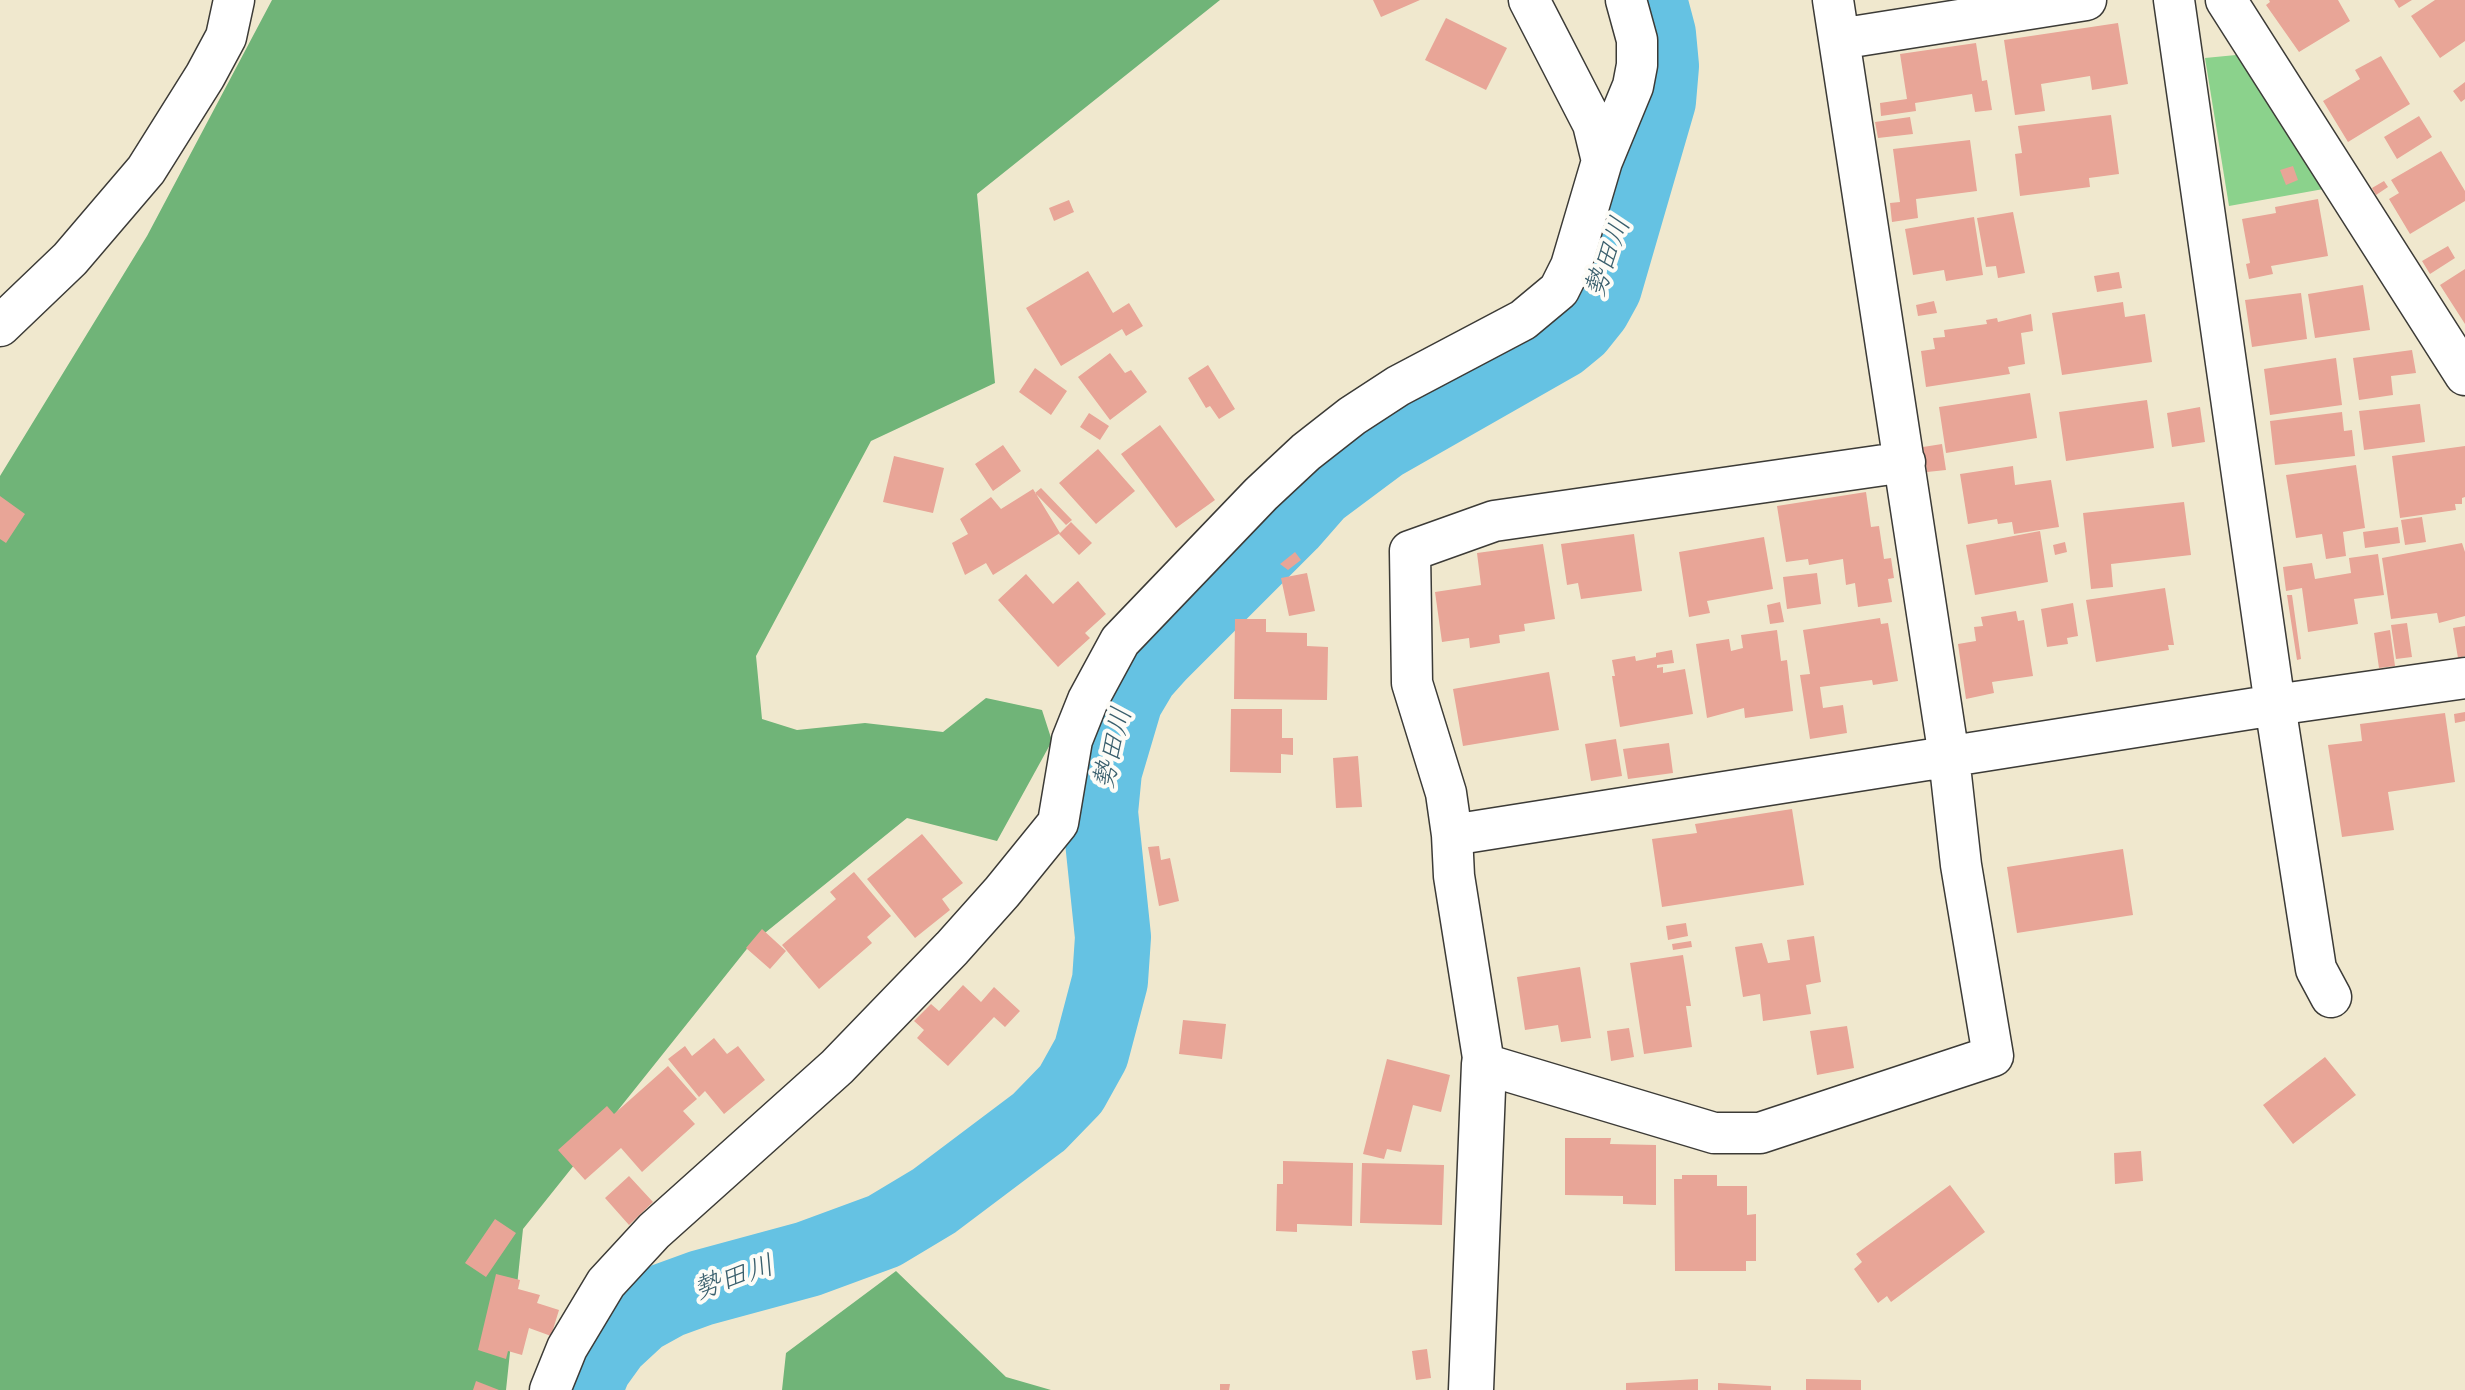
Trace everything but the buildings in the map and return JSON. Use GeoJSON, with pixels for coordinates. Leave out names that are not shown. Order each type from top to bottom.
{"type":"FeatureCollection","features":[{"type":"Feature","properties":{"kind":"street"},"geometry":{"type":"LineString","coordinates":[[0,326],[70,259],[146,170],[226,37],[234,0]]}},
{"type":"Feature","properties":{"kind":"street"},"geometry":{"type":"LineString","coordinates":[[1529,0],[1593,124],[1602,161]]}},
{"type":"Feature","properties":{"kind":"street"},"geometry":{"type":"LineString","coordinates":[[550,1390],[567,1348],[606,1283],[654,1231],[847,1056],[952,948],[1058,823],[1072,740],[1088,700],[1120,641],[1261,494],[1318,443],[1398,386],[1512,327],[1559,290],[1571,266],[1602,161],[1633,86],[1637,40],[1626,0]]}},
{"type":"Feature","properties":{"kind":"street"},"geometry":{"type":"LineString","coordinates":[[1484,1064],[1714,1133],[1760,1133],[1993,1056],[1961,865],[1949,757],[1833,0]]}},
{"type":"Feature","properties":{"kind":"street"},"geometry":{"type":"LineString","coordinates":[[1839,39],[2086,0]]}},
{"type":"Feature","properties":{"kind":"street"},"geometry":{"type":"LineString","coordinates":[[2174,0],[2316,969],[2331,997]]}},
{"type":"Feature","properties":{"kind":"street"},"geometry":{"type":"LineString","coordinates":[[2226,0],[2465,375]]}},
{"type":"Feature","properties":{"kind":"street"},"geometry":{"type":"LineString","coordinates":[[1471,1390],[1484,1064],[1454,876],[1446,793],[1412,683],[1410,551],[1494,521],[1905,462]]}},
{"type":"Feature","properties":{"kind":"street"},"geometry":{"type":"LineString","coordinates":[[1452,835],[2275,705],[2465,678]]}},
{"type":"Feature","properties":{"kind":"green space"},"geometry":{"type":"Polygon","coordinates":[[[272,0],[1220,0],[977,194],[995,383],[871,441],[756,656],[762,719],[797,730],[865,723],[943,732],[986,698],[1042,710],[1052,741],[997,841],[907,818],[750,945],[523,1229],[506,1390],[0,1390],[0,476],[147,236],[272,0]]]}},
{"type":"Feature","properties":{"kind":"green space"},"geometry":{"type":"Polygon","coordinates":[[[2236,55],[2329,188],[2229,206],[2205,58],[2236,55]]]}},
{"type":"Feature","properties":{"kind":"green space"},"geometry":{"type":"Polygon","coordinates":[[[896,1271],[1006,1377],[1051,1390],[782,1390],[786,1353],[896,1271]]]}},
{"type":"Feature","properties":{"kind":"waterway","name":"勢田川"},"geometry":{"type":"LineString","coordinates":[[584,1390],[594,1366],[612,1341],[639,1316],[668,1300],[701,1288],[808,1259],[884,1231],[934,1201],[1039,1122],[1071,1089],[1091,1053],[1110,981],[1113,937],[1100,812],[1104,771],[1125,700],[1141,673],[1158,654],[1318,490],[1381,443],[1560,341],[1577,327],[1593,307],[1604,287],[1658,101],[1661,66],[1658,34],[1649,0]]}}]}
